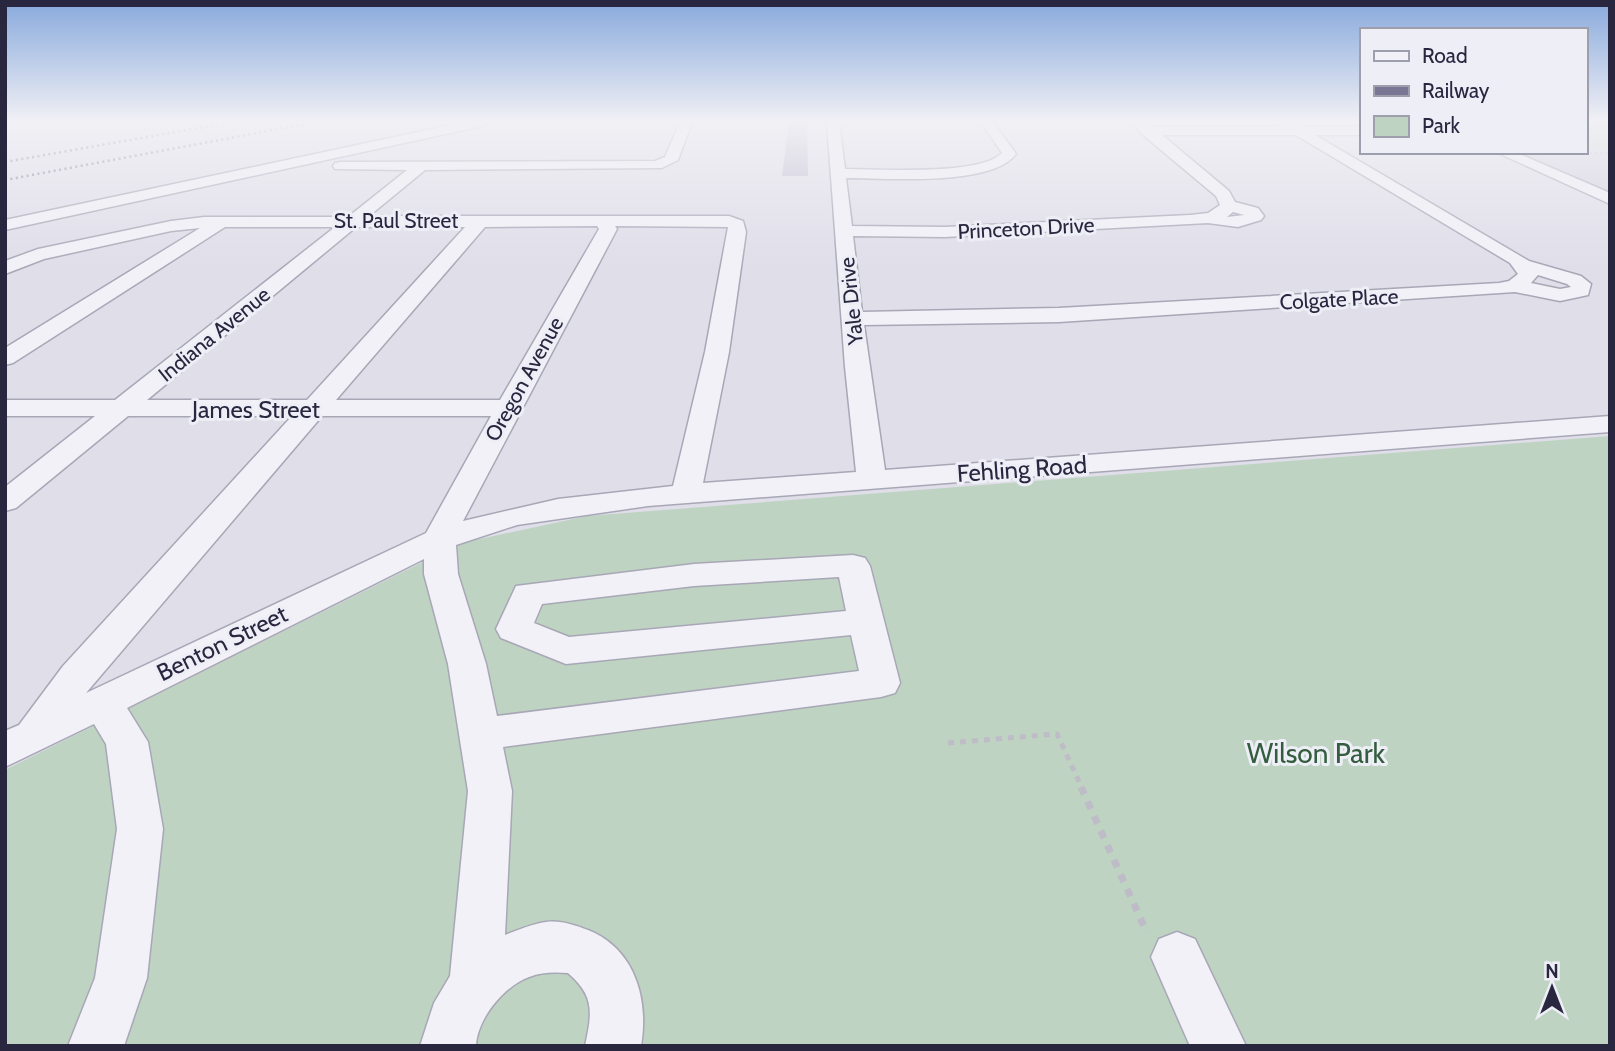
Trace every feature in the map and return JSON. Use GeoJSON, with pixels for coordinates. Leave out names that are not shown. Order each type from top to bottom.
{"type":"FeatureCollection","features":[{"type":"Feature","properties":{"kind":"street"},"geometry":{"type":"LineString","coordinates":[[5,225],[254,171]]}},
{"type":"Feature","properties":{"kind":"street","name":"Indiana Avenue"},"geometry":{"type":"LineString","coordinates":[[5,502],[415,171]]}},
{"type":"Feature","properties":{"kind":"street"},"geometry":{"type":"LineString","coordinates":[[838,174],[941,171]]}},
{"type":"Feature","properties":{"kind":"street","name":"Princeton Drive"},"geometry":{"type":"LineString","coordinates":[[844,231],[944,232],[1208,218],[1234,223],[1245,222],[1255,216],[1252,212],[1229,205],[1223,194],[1196,171]]}},
{"type":"Feature","properties":{"kind":"street"},"geometry":{"type":"LineString","coordinates":[[1364,171],[1524,265],[1528,276],[1514,286]]}},
{"type":"Feature","properties":{"kind":"street"},"geometry":{"type":"LineString","coordinates":[[1546,171],[1610,199]]}},
{"type":"Feature","properties":{"kind":"street","name":"Yale Drive"},"geometry":{"type":"LineString","coordinates":[[838,174],[872,480]]}},
{"type":"Feature","properties":{"kind":"street","name":"Princeton Drive"},"geometry":{"type":"LineString","coordinates":[[1208,218],[1226,211],[1229,205]]}},
{"type":"Feature","properties":{"kind":"street"},"geometry":{"type":"LineString","coordinates":[[19,743],[481,220]]}},
{"type":"Feature","properties":{"kind":"street","name":"St. Paul Street"},"geometry":{"type":"LineString","coordinates":[[5,268],[32,257],[188,223],[589,220],[603,223],[717,220],[737,225],[717,352],[686,494]]}},
{"type":"Feature","properties":{"kind":"street"},"geometry":{"type":"LineString","coordinates":[[5,358],[222,222]]}},
{"type":"Feature","properties":{"kind":"street","name":"Oregon Avenue"},"geometry":{"type":"LineString","coordinates":[[439,539],[452,510],[608,229],[603,223]]}},
{"type":"Feature","properties":{"kind":"street","name":"Colgate Place"},"geometry":{"type":"LineString","coordinates":[[852,319],[1059,315],[1514,286],[1560,295],[1581,291],[1581,284],[1574,279],[1524,265]]}},
{"type":"Feature","properties":{"kind":"street","name":"James Street"},"geometry":{"type":"LineString","coordinates":[[5,408],[508,408]]}},
{"type":"Feature","properties":{"kind":"street","name":"Fehling Road"},"geometry":{"type":"LineString","coordinates":[[439,539],[519,514],[686,494],[1610,424]]}},
{"type":"Feature","properties":{"kind":"street"},"geometry":{"type":"LineString","coordinates":[[439,539],[441,574],[467,664],[490,791],[476,985]]}},
{"type":"Feature","properties":{"kind":"street","name":"Benton Street"},"geometry":{"type":"LineString","coordinates":[[19,743],[439,539]]}},
{"type":"Feature","properties":{"kind":"street"},"geometry":{"type":"LineString","coordinates":[[480,734],[881,683],[853,566],[694,575],[528,594],[514,629],[566,652],[866,621]]}},
{"type":"Feature","properties":{"kind":"street"},"geometry":{"type":"LineString","coordinates":[[96,1046],[121,978],[140,829],[127,742],[101,702]]}},
{"type":"Feature","properties":{"kind":"street"},"geometry":{"type":"LineString","coordinates":[[448,1046],[458,1011],[476,985],[498,965],[524,952],[549,948],[574,950],[595,960],[610,978],[619,1001],[618,1028],[613,1046]]}},
{"type":"Feature","properties":{"kind":"street"},"geometry":{"type":"LineString","coordinates":[[1163,948],[1218,1046]]}},
{"type":"Feature","properties":{"kind":"path"},"geometry":{"type":"LineString","coordinates":[[948,744],[1057,734],[1163,948]]}},
{"type":"Feature","properties":{"kind":"shaded area"},"geometry":{"type":"Polygon","coordinates":[[[1555,171],[1610,171],[1610,194],[1555,171]]]}},
{"type":"Feature","properties":{"kind":"green space","name":"Wilson Park"},"geometry":{"type":"Polygon","coordinates":[[[1610,436],[1610,1046],[5,1046],[5,770],[461,543],[587,516],[1610,436]]]}},
{"type":"Feature","properties":{"kind":"building"},"geometry":{"type":"Polygon","coordinates":[[[783,171],[808,171],[808,176],[782,176],[783,171]]]}},
{"type":"Feature","properties":{"kind":"railway"},"geometry":{"type":"LineString","coordinates":[[5,180],[53,171]]}}]}
